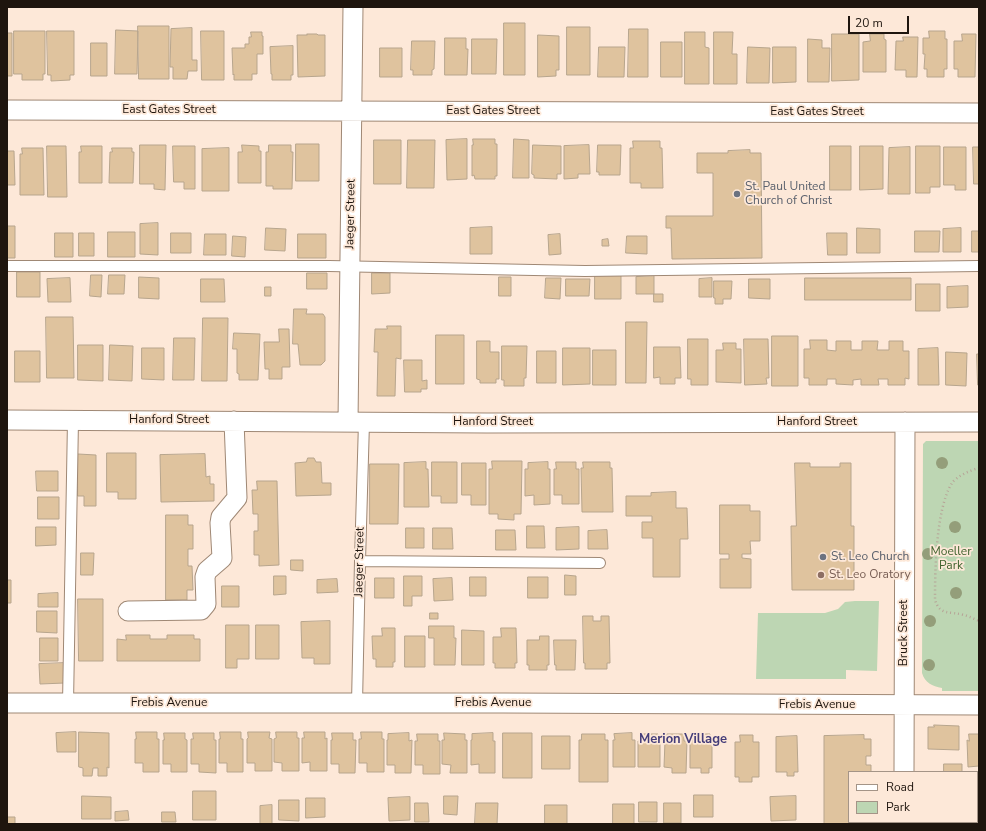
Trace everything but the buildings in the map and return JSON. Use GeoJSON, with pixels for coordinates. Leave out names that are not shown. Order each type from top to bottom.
{"type":"FeatureCollection","features":[{"type":"Feature","properties":{"kind":"street","name":"Jaeger Street"},"geometry":{"type":"LineString","coordinates":[[353,7],[350,266],[356,422]]}},
{"type":"Feature","properties":{"kind":"street","name":"East Gates Street"},"geometry":{"type":"LineString","coordinates":[[7,110],[979,112]]}},
{"type":"Feature","properties":{"kind":"street","name":"Hanford Street"},"geometry":{"type":"LineString","coordinates":[[7,420],[356,422],[979,422]]}},
{"type":"Feature","properties":{"kind":"street"},"geometry":{"type":"LineString","coordinates":[[128,611],[201,610],[206,604],[207,571],[222,558],[221,517],[237,498],[234,421]]}},
{"type":"Feature","properties":{"kind":"street","name":"Bruck Street"},"geometry":{"type":"LineString","coordinates":[[904,771],[905,422]]}},
{"type":"Feature","properties":{"kind":"street","name":"Frebis Avenue"},"geometry":{"type":"LineString","coordinates":[[7,703],[979,705]]}},
{"type":"Feature","properties":{"kind":"lane"},"geometry":{"type":"LineString","coordinates":[[7,266],[350,266],[585,270],[979,266]]}},
{"type":"Feature","properties":{"kind":"lane"},"geometry":{"type":"LineString","coordinates":[[68,703],[73,420]]}},
{"type":"Feature","properties":{"kind":"lane","name":"Jaeger Street"},"geometry":{"type":"LineString","coordinates":[[356,422],[360,561],[357,703]]}},
{"type":"Feature","properties":{"kind":"lane"},"geometry":{"type":"LineString","coordinates":[[360,561],[600,563]]}},
{"type":"Feature","properties":{"kind":"path"},"geometry":{"type":"LineString","coordinates":[[979,468],[962,475],[953,482],[946,496],[937,546],[935,600],[937,607],[944,612],[965,615],[979,621]]}},
{"type":"Feature","properties":{"kind":"green space","name":"Moeller Park"},"geometry":{"type":"Polygon","coordinates":[[[926,441],[979,441],[979,691],[942,691],[942,688],[927,682],[922,673],[923,444],[926,441]]]}},
{"type":"Feature","properties":{"kind":"green space"},"geometry":{"type":"Polygon","coordinates":[[[879,601],[877,671],[846,670],[846,679],[756,679],[758,613],[825,613],[838,609],[845,602],[879,601]]]}},
{"type":"Feature","properties":{"kind":"place","name":"St. Paul United Church of Christ"},"geometry":{"type":"Point","coordinates":[737,194]}},
{"type":"Feature","properties":{"kind":"place","name":"St. Leo Church"},"geometry":{"type":"Point","coordinates":[823,557]}},
{"type":"Feature","properties":{"kind":"place","name":"St. Leo Oratory"},"geometry":{"type":"Point","coordinates":[821,575]}},
{"type":"Feature","properties":{"kind":"district","name":"Merion Village"},"geometry":{"type":"Point","coordinates":[683,740]}}]}
